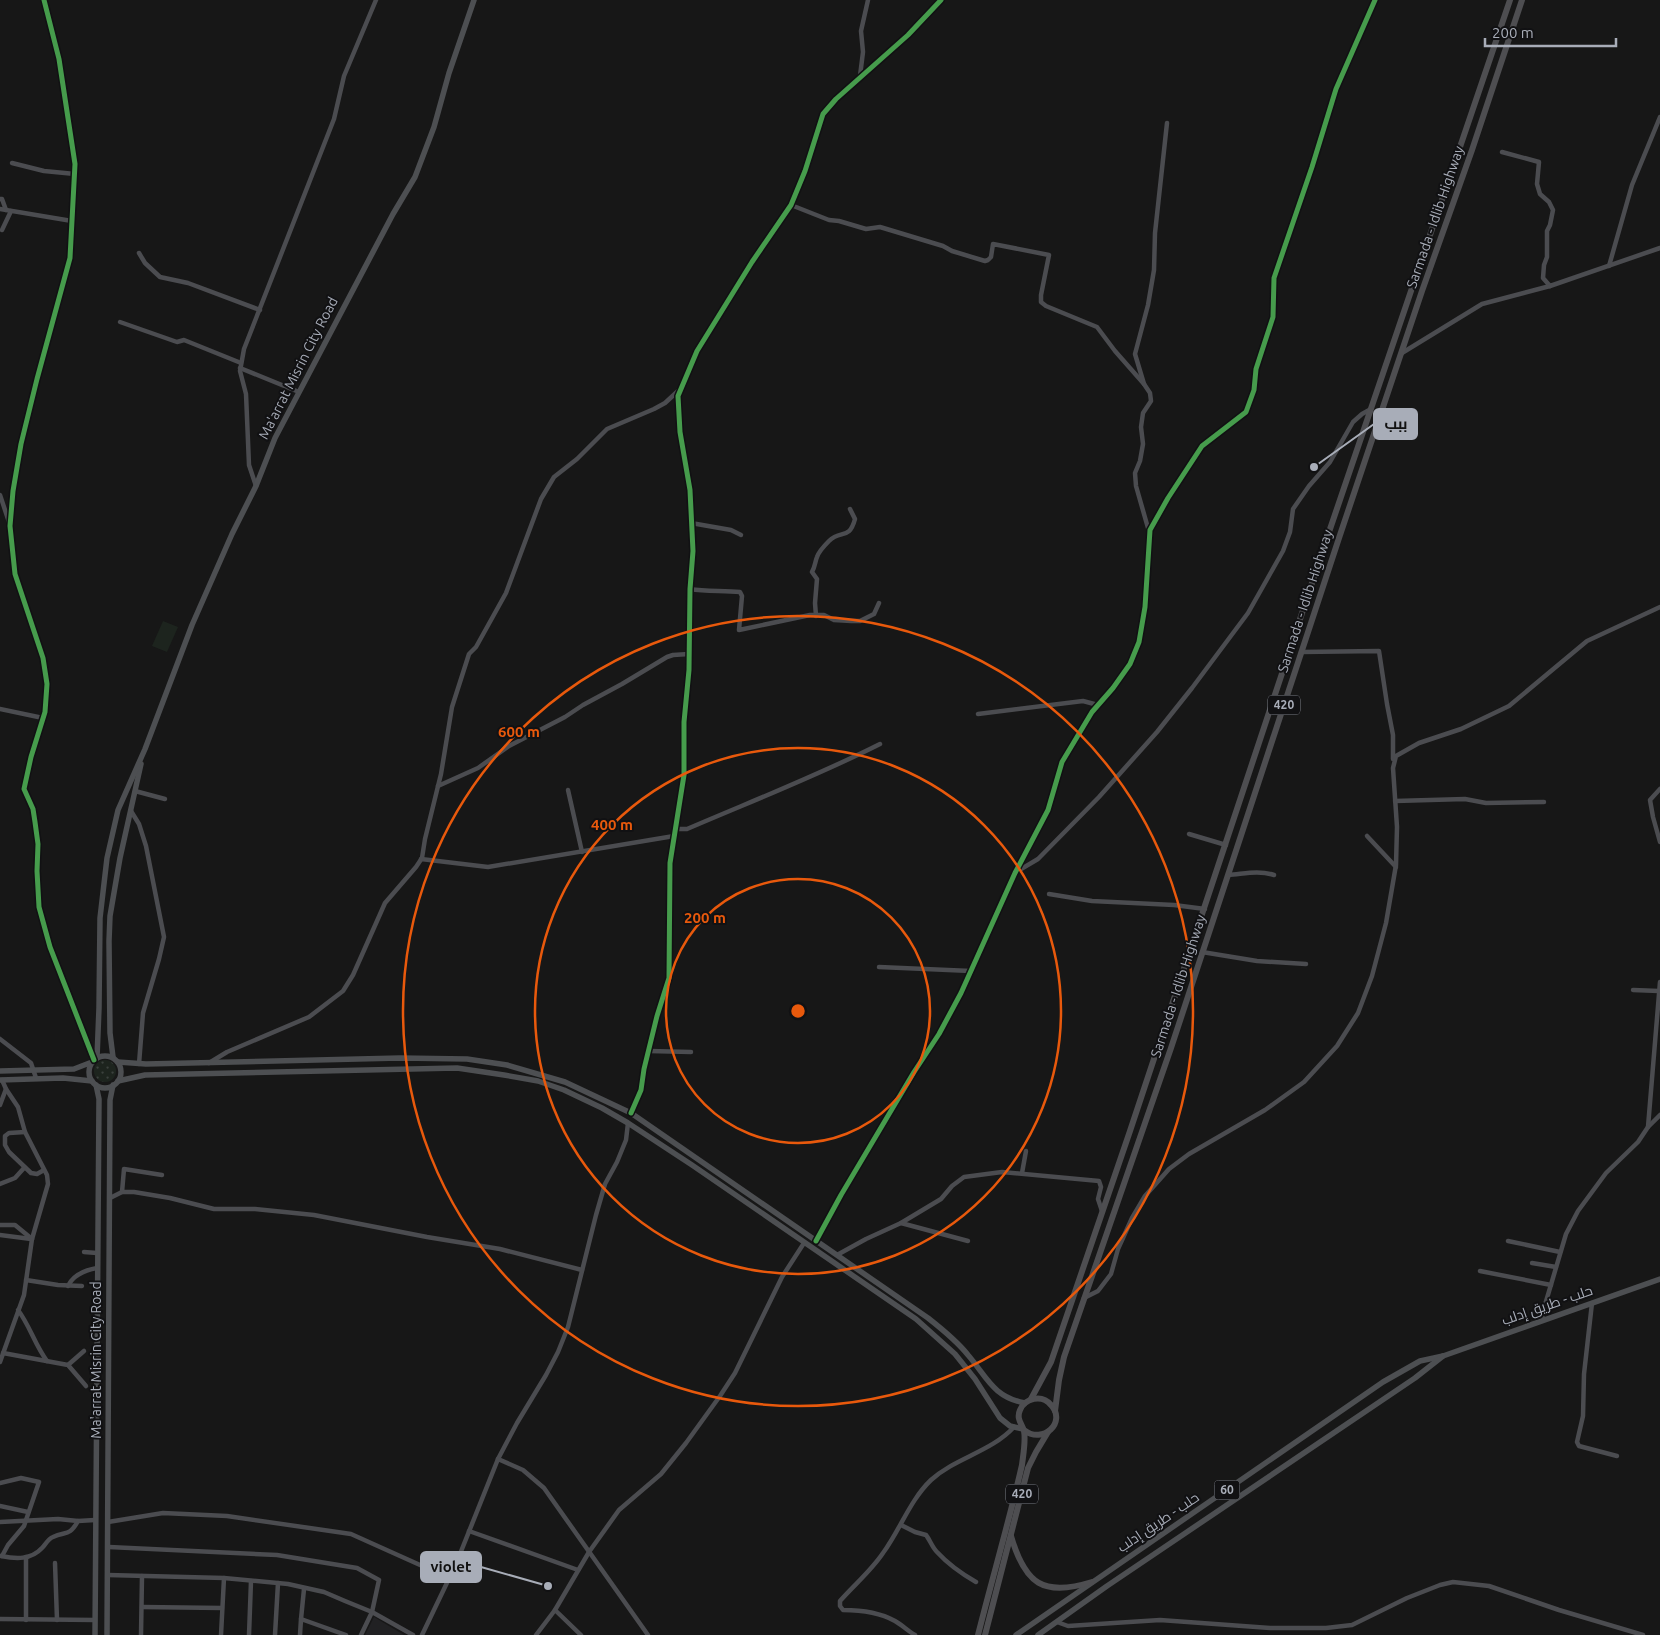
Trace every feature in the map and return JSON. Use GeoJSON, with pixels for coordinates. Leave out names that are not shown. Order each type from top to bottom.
{"type":"FeatureCollection","features":[{"type":"Feature","properties":{"kind":"highway","name":"Sarmada - Idlib Highway"},"geometry":{"type":"LineString","coordinates":[[1028,1401],[1051,1362],[1510,0]]}},
{"type":"Feature","properties":{"kind":"highway","name":"Sarmada - Idlib Highway"},"geometry":{"type":"LineString","coordinates":[[1055,1411],[1060,1370],[1202,952],[1422,291],[1522,0]]}},
{"type":"Feature","properties":{"kind":"highway"},"geometry":{"type":"LineString","coordinates":[[1413,288],[1422,291]]}},
{"type":"Feature","properties":{"kind":"highway"},"geometry":{"type":"LineString","coordinates":[[1328,536],[1339,538]]}},
{"type":"Feature","properties":{"kind":"highway"},"geometry":{"type":"LineString","coordinates":[[1039,1398],[1046,1400],[1055,1411],[1055,1422],[1049,1431],[1036,1436],[1023,1430],[1019,1422],[1020,1408],[1028,1401],[1039,1398]]}},
{"type":"Feature","properties":{"kind":"highway","name":"420"},"geometry":{"type":"LineString","coordinates":[[978,1635],[1022,1465],[1023,1430]]}},
{"type":"Feature","properties":{"kind":"highway","name":"420"},"geometry":{"type":"LineString","coordinates":[[985,1635],[1030,1463],[1049,1431]]}},
{"type":"Feature","properties":{"kind":"highway"},"geometry":{"type":"LineString","coordinates":[[1010,1534],[1024,1569],[1038,1583],[1047,1587],[1062,1588],[1077,1587],[1092,1582]]}},
{"type":"Feature","properties":{"kind":"main road","name":"Ma'arrat Misrin City Road"},"geometry":{"type":"LineString","coordinates":[[94,1060],[100,1008],[100,918],[107,858],[118,810],[192,625],[232,534],[256,486],[275,438],[393,214],[415,177],[434,127],[449,73],[474,0]]}},
{"type":"Feature","properties":{"kind":"main road","name":"Ma'arrat Misrin City Road"},"geometry":{"type":"LineString","coordinates":[[115,1060],[110,1033],[110,916],[120,858],[144,749]]}},
{"type":"Feature","properties":{"kind":"main road"},"geometry":{"type":"LineString","coordinates":[[0,1071],[74,1069],[104,1056],[139,1064],[400,1058],[468,1059],[507,1065],[566,1082],[631,1112],[928,1318],[968,1354],[996,1390],[1009,1398],[1028,1401]]}},
{"type":"Feature","properties":{"kind":"main road"},"geometry":{"type":"LineString","coordinates":[[94,1060],[88,1071],[94,1083]]}},
{"type":"Feature","properties":{"kind":"main road"},"geometry":{"type":"LineString","coordinates":[[115,1060],[121,1071],[116,1083]]}},
{"type":"Feature","properties":{"kind":"main road"},"geometry":{"type":"LineString","coordinates":[[1,1080],[63,1078],[94,1083],[105,1088],[145,1075],[457,1068],[504,1074],[564,1090],[628,1123],[916,1319],[950,1348],[970,1372],[1000,1418],[1014,1427],[1023,1430]]}},
{"type":"Feature","properties":{"kind":"main road","name":"Ma'arrat Misrin City Road"},"geometry":{"type":"LineString","coordinates":[[94,1083],[99,1099],[95,1635]]}},
{"type":"Feature","properties":{"kind":"main road","name":"Ma'arrat Misrin City Road"},"geometry":{"type":"LineString","coordinates":[[107,1635],[109,1546],[110,1100],[116,1083]]}},
{"type":"Feature","properties":{"kind":"main road"},"geometry":{"type":"LineString","coordinates":[[863,1283],[867,1276]]}},
{"type":"Feature","properties":{"kind":"main road","name":"حلب - طريق إدلب"},"geometry":{"type":"LineString","coordinates":[[1016,1635],[1383,1382],[1420,1361],[1443,1356],[1660,1279]]}},
{"type":"Feature","properties":{"kind":"main road","name":"حلب - طريق إدلب"},"geometry":{"type":"LineString","coordinates":[[1038,1635],[1425,1371],[1443,1356]]}},
{"type":"Feature","properties":{"kind":"main road"},"geometry":{"type":"LineString","coordinates":[[95,1521],[108,1522]]}},
{"type":"Feature","properties":{"kind":"main road"},"geometry":{"type":"LineString","coordinates":[[1092,1582],[1100,1591]]}},
{"type":"Feature","properties":{"kind":"street"},"geometry":{"type":"LineString","coordinates":[[44,0],[59,59],[75,174],[70,258],[21,444],[13,491],[10,526],[15,574],[42,658],[47,684],[43,718],[26,776],[24,790],[33,809],[38,844],[39,907],[50,947],[94,1060]]}},
{"type":"Feature","properties":{"kind":"street"},"geometry":{"type":"LineString","coordinates":[[256,486],[248,465],[246,394],[241,366],[244,349],[334,119],[344,76],[376,0]]}},
{"type":"Feature","properties":{"kind":"street"},"geometry":{"type":"LineString","coordinates":[[860,76],[863,52],[861,31],[868,0]]}},
{"type":"Feature","properties":{"kind":"street"},"geometry":{"type":"LineString","coordinates":[[631,1112],[641,1090],[648,1051],[669,978],[670,863],[684,775],[684,722],[693,551],[690,490],[680,432],[678,396],[697,350],[744,274],[791,205],[805,170],[823,114],[860,76],[908,35],[942,0]]}},
{"type":"Feature","properties":{"kind":"street"},"geometry":{"type":"LineString","coordinates":[[816,1241],[867,1150],[939,1034],[962,993],[1015,872],[1048,810],[1062,762],[1092,712],[1130,664],[1139,642],[1145,607],[1150,530],[1168,498],[1202,446],[1246,412],[1254,390],[1256,370],[1273,317],[1274,278],[1312,167],[1336,89],[1375,0]]}},
{"type":"Feature","properties":{"kind":"street"},"geometry":{"type":"LineString","coordinates":[[1609,266],[1632,185],[1660,117]]}},
{"type":"Feature","properties":{"kind":"street"},"geometry":{"type":"LineString","coordinates":[[1144,384],[1134,354],[1148,305],[1156,263],[1155,233],[1167,123]]}},
{"type":"Feature","properties":{"kind":"street"},"geometry":{"type":"LineString","coordinates":[[1502,152],[1540,162],[1537,184],[1540,194],[1550,202],[1553,210],[1550,226],[1547,231],[1543,278],[1550,286]]}},
{"type":"Feature","properties":{"kind":"street"},"geometry":{"type":"LineString","coordinates":[[12,163],[44,171],[75,174]]}},
{"type":"Feature","properties":{"kind":"street"},"geometry":{"type":"LineString","coordinates":[[0,199],[8,211],[2,230]]}},
{"type":"Feature","properties":{"kind":"street"},"geometry":{"type":"LineString","coordinates":[[791,205],[829,220],[866,229],[880,227],[985,261],[991,257],[994,244],[1050,255],[1040,295],[1041,302],[1046,306],[1097,327],[1115,352],[1150,393],[1151,401],[1143,413],[1140,461],[1135,473],[1136,486],[1150,530]]}},
{"type":"Feature","properties":{"kind":"street"},"geometry":{"type":"LineString","coordinates":[[0,209],[72,221]]}},
{"type":"Feature","properties":{"kind":"street"},"geometry":{"type":"LineString","coordinates":[[1402,353],[1482,304],[1550,286],[1660,248]]}},
{"type":"Feature","properties":{"kind":"street"},"geometry":{"type":"LineString","coordinates":[[139,253],[145,263],[160,277],[188,283],[260,310]]}},
{"type":"Feature","properties":{"kind":"street"},"geometry":{"type":"LineString","coordinates":[[120,322],[177,342],[184,340],[299,392]]}},
{"type":"Feature","properties":{"kind":"street"},"geometry":{"type":"LineString","coordinates":[[208,1063],[227,1052],[309,1017],[343,991],[354,975],[385,903],[421,859],[444,757],[452,708],[468,654],[480,642],[506,593],[541,499],[554,477],[577,459],[607,429],[654,409],[665,403],[680,390]]}},
{"type":"Feature","properties":{"kind":"street"},"geometry":{"type":"LineString","coordinates":[[1015,872],[1038,859],[1099,797],[1158,732],[1192,688],[1252,605],[1283,552],[1290,532],[1294,509],[1330,462],[1354,422],[1372,409]]}},
{"type":"Feature","properties":{"kind":"street"},"geometry":{"type":"LineString","coordinates":[[0,495],[10,526]]}},
{"type":"Feature","properties":{"kind":"street"},"geometry":{"type":"LineString","coordinates":[[816,616],[817,578],[812,572],[815,568],[816,558],[832,538],[849,533],[855,519],[850,509]]}},
{"type":"Feature","properties":{"kind":"street"},"geometry":{"type":"LineString","coordinates":[[691,522],[731,530],[741,535]]}},
{"type":"Feature","properties":{"kind":"street"},"geometry":{"type":"LineString","coordinates":[[690,589],[705,592],[740,592],[742,596],[739,630],[810,615],[824,615],[834,620],[860,621],[874,614],[879,603]]}},
{"type":"Feature","properties":{"kind":"street"},"geometry":{"type":"LineString","coordinates":[[1393,763],[1396,756],[1409,748],[1461,729],[1509,706],[1587,640],[1660,607]]}},
{"type":"Feature","properties":{"kind":"street"},"geometry":{"type":"LineString","coordinates":[[1084,1298],[1098,1290],[1111,1274],[1118,1249],[1132,1218],[1146,1196],[1169,1169],[1190,1154],[1265,1110],[1304,1082],[1337,1046],[1358,1013],[1372,976],[1386,923],[1396,867],[1397,827],[1393,763],[1394,735],[1387,704],[1379,650],[1301,652]]}},
{"type":"Feature","properties":{"kind":"street"},"geometry":{"type":"LineString","coordinates":[[438,786],[478,768],[509,746],[565,717],[667,657],[673,654],[689,654]]}},
{"type":"Feature","properties":{"kind":"street"},"geometry":{"type":"LineString","coordinates":[[978,714],[1083,701],[1098,705]]}},
{"type":"Feature","properties":{"kind":"street"},"geometry":{"type":"LineString","coordinates":[[0,709],[43,718]]}},
{"type":"Feature","properties":{"kind":"street"},"geometry":{"type":"LineString","coordinates":[[676,829],[688,829],[836,766],[880,744]]}},
{"type":"Feature","properties":{"kind":"street"},"geometry":{"type":"LineString","coordinates":[[1660,789],[1650,800],[1660,842]]}},
{"type":"Feature","properties":{"kind":"street"},"geometry":{"type":"LineString","coordinates":[[568,790],[582,852]]}},
{"type":"Feature","properties":{"kind":"street"},"geometry":{"type":"LineString","coordinates":[[135,791],[165,799]]}},
{"type":"Feature","properties":{"kind":"street"},"geometry":{"type":"LineString","coordinates":[[1395,801],[1464,799],[1486,803],[1544,802]]}},
{"type":"Feature","properties":{"kind":"street"},"geometry":{"type":"LineString","coordinates":[[131,811],[139,824],[146,846],[164,937],[143,1013],[139,1064]]}},
{"type":"Feature","properties":{"kind":"street"},"geometry":{"type":"LineString","coordinates":[[1189,834],[1226,845]]}},
{"type":"Feature","properties":{"kind":"street"},"geometry":{"type":"LineString","coordinates":[[421,859],[488,867],[674,836]]}},
{"type":"Feature","properties":{"kind":"street"},"geometry":{"type":"LineString","coordinates":[[1367,836],[1396,867]]}},
{"type":"Feature","properties":{"kind":"street"},"geometry":{"type":"LineString","coordinates":[[1228,874],[1262,872],[1274,875]]}},
{"type":"Feature","properties":{"kind":"street"},"geometry":{"type":"LineString","coordinates":[[1048,894],[1092,901],[1174,905],[1205,909]]}},
{"type":"Feature","properties":{"kind":"street"},"geometry":{"type":"LineString","coordinates":[[1202,952],[1257,961],[1306,964]]}},
{"type":"Feature","properties":{"kind":"street"},"geometry":{"type":"LineString","coordinates":[[879,968],[971,971]]}},
{"type":"Feature","properties":{"kind":"street"},"geometry":{"type":"LineString","coordinates":[[1648,1126],[1660,982]]}},
{"type":"Feature","properties":{"kind":"street"},"geometry":{"type":"LineString","coordinates":[[1634,990],[1659,991]]}},
{"type":"Feature","properties":{"kind":"street"},"geometry":{"type":"LineString","coordinates":[[0,1039],[30,1061],[35,1070],[36,1078]]}},
{"type":"Feature","properties":{"kind":"street"},"geometry":{"type":"LineString","coordinates":[[648,1051],[691,1052]]}},
{"type":"Feature","properties":{"kind":"street"},"geometry":{"type":"LineString","coordinates":[[0,1362],[24,1295],[32,1240],[48,1184],[47,1176],[25,1132],[18,1107],[1,1080]]}},
{"type":"Feature","properties":{"kind":"street"},"geometry":{"type":"LineString","coordinates":[[0,1102],[6,1090]]}},
{"type":"Feature","properties":{"kind":"street"},"geometry":{"type":"LineString","coordinates":[[1543,1320],[1542,1314],[1560,1252],[1566,1234],[1578,1211],[1600,1181],[1638,1142],[1648,1126],[1660,1116]]}},
{"type":"Feature","properties":{"kind":"street"},"geometry":{"type":"LineString","coordinates":[[422,1635],[449,1578],[498,1459],[558,1352],[568,1326],[605,1184],[626,1140],[628,1123]]}},
{"type":"Feature","properties":{"kind":"street"},"geometry":{"type":"LineString","coordinates":[[25,1132],[9,1133],[5,1136],[5,1145],[24,1168],[34,1174],[44,1170]]}},
{"type":"Feature","properties":{"kind":"street"},"geometry":{"type":"LineString","coordinates":[[1022,1174],[1026,1151]]}},
{"type":"Feature","properties":{"kind":"street"},"geometry":{"type":"LineString","coordinates":[[0,1184],[14,1178],[24,1168]]}},
{"type":"Feature","properties":{"kind":"street"},"geometry":{"type":"LineString","coordinates":[[122,1192],[124,1169],[162,1175]]}},
{"type":"Feature","properties":{"kind":"street"},"geometry":{"type":"LineString","coordinates":[[836,1255],[901,1223],[941,1199],[952,1186],[964,1177],[991,1173],[1099,1181],[1101,1186],[1098,1199],[1102,1212]]}},
{"type":"Feature","properties":{"kind":"street"},"geometry":{"type":"LineString","coordinates":[[110,1198],[122,1192],[170,1198],[214,1209],[255,1209],[314,1215],[500,1249],[582,1270]]}},
{"type":"Feature","properties":{"kind":"street"},"geometry":{"type":"LineString","coordinates":[[901,1223],[968,1241]]}},
{"type":"Feature","properties":{"kind":"street"},"geometry":{"type":"LineString","coordinates":[[0,1225],[15,1225],[32,1240]]}},
{"type":"Feature","properties":{"kind":"street"},"geometry":{"type":"LineString","coordinates":[[0,1235],[32,1240]]}},
{"type":"Feature","properties":{"kind":"street"},"geometry":{"type":"LineString","coordinates":[[1508,1241],[1560,1252]]}},
{"type":"Feature","properties":{"kind":"street"},"geometry":{"type":"LineString","coordinates":[[536,1635],[555,1610],[589,1552],[619,1510],[661,1474],[720,1396],[734,1373],[782,1277],[804,1243]]}},
{"type":"Feature","properties":{"kind":"street"},"geometry":{"type":"LineString","coordinates":[[84,1252],[97,1253]]}},
{"type":"Feature","properties":{"kind":"street"},"geometry":{"type":"LineString","coordinates":[[1532,1263],[1556,1267]]}},
{"type":"Feature","properties":{"kind":"street"},"geometry":{"type":"LineString","coordinates":[[68,1286],[83,1271],[97,1268]]}},
{"type":"Feature","properties":{"kind":"street"},"geometry":{"type":"LineString","coordinates":[[1480,1271],[1551,1285]]}},
{"type":"Feature","properties":{"kind":"street"},"geometry":{"type":"LineString","coordinates":[[26,1280],[82,1286]]}},
{"type":"Feature","properties":{"kind":"street"},"geometry":{"type":"LineString","coordinates":[[1592,1303],[1584,1374],[1582,1416],[1577,1442],[1579,1446],[1617,1456]]}},
{"type":"Feature","properties":{"kind":"street"},"geometry":{"type":"LineString","coordinates":[[18,1310],[31,1330],[38,1350],[46,1361]]}},
{"type":"Feature","properties":{"kind":"street"},"geometry":{"type":"LineString","coordinates":[[68,1365],[84,1351]]}},
{"type":"Feature","properties":{"kind":"street"},"geometry":{"type":"LineString","coordinates":[[3,1353],[68,1365],[86,1386]]}},
{"type":"Feature","properties":{"kind":"street"},"geometry":{"type":"LineString","coordinates":[[915,1635],[882,1615],[861,1610],[843,1610],[839,1604],[877,1562],[901,1525],[916,1497],[932,1480],[950,1467],[1004,1438],[1014,1427]]}},
{"type":"Feature","properties":{"kind":"street"},"geometry":{"type":"LineString","coordinates":[[498,1459],[517,1466],[539,1483],[648,1635]]}},
{"type":"Feature","properties":{"kind":"street"},"geometry":{"type":"LineString","coordinates":[[0,1483],[21,1478],[39,1482],[23,1528],[1,1556]]}},
{"type":"Feature","properties":{"kind":"street"},"geometry":{"type":"LineString","coordinates":[[0,1506],[28,1512]]}},
{"type":"Feature","properties":{"kind":"street"},"geometry":{"type":"LineString","coordinates":[[108,1522],[163,1513],[227,1516],[351,1534],[449,1578]]}},
{"type":"Feature","properties":{"kind":"street"},"geometry":{"type":"LineString","coordinates":[[0,1522],[61,1519],[95,1521]]}},
{"type":"Feature","properties":{"kind":"street"},"geometry":{"type":"LineString","coordinates":[[1,1556],[26,1557],[39,1551],[53,1537],[70,1532],[78,1521]]}},
{"type":"Feature","properties":{"kind":"street"},"geometry":{"type":"LineString","coordinates":[[901,1525],[926,1535],[944,1559],[976,1582]]}},
{"type":"Feature","properties":{"kind":"street"},"geometry":{"type":"LineString","coordinates":[[469,1531],[578,1570]]}},
{"type":"Feature","properties":{"kind":"street"},"geometry":{"type":"LineString","coordinates":[[109,1546],[277,1555],[357,1568],[379,1580],[372,1612],[361,1635]]}},
{"type":"Feature","properties":{"kind":"street"},"geometry":{"type":"LineString","coordinates":[[26,1557],[26,1620]]}},
{"type":"Feature","properties":{"kind":"street"},"geometry":{"type":"LineString","coordinates":[[55,1563],[57,1620]]}},
{"type":"Feature","properties":{"kind":"street"},"geometry":{"type":"LineString","coordinates":[[108,1575],[224,1578],[278,1583],[324,1592],[372,1612],[413,1635]]}},
{"type":"Feature","properties":{"kind":"street"},"geometry":{"type":"LineString","coordinates":[[142,1576],[142,1635]]}},
{"type":"Feature","properties":{"kind":"street"},"geometry":{"type":"LineString","coordinates":[[221,1635],[224,1578]]}},
{"type":"Feature","properties":{"kind":"street"},"geometry":{"type":"LineString","coordinates":[[249,1635],[251,1581]]}},
{"type":"Feature","properties":{"kind":"street"},"geometry":{"type":"LineString","coordinates":[[1057,1622],[1068,1626],[1160,1620],[1270,1628],[1326,1628],[1352,1625],[1407,1598],[1440,1585],[1454,1582],[1489,1586],[1559,1610],[1643,1635]]}},
{"type":"Feature","properties":{"kind":"street"},"geometry":{"type":"LineString","coordinates":[[275,1635],[278,1583]]}},
{"type":"Feature","properties":{"kind":"street"},"geometry":{"type":"LineString","coordinates":[[300,1635],[304,1589]]}},
{"type":"Feature","properties":{"kind":"street"},"geometry":{"type":"LineString","coordinates":[[142,1607],[222,1608]]}},
{"type":"Feature","properties":{"kind":"street"},"geometry":{"type":"LineString","coordinates":[[555,1610],[581,1635]]}},
{"type":"Feature","properties":{"kind":"street"},"geometry":{"type":"LineString","coordinates":[[0,1619],[95,1620]]}},
{"type":"Feature","properties":{"kind":"street"},"geometry":{"type":"LineString","coordinates":[[301,1619],[346,1635]]}},
{"type":"Feature","properties":{"kind":"shaded area"},"geometry":{"type":"Polygon","coordinates":[[[163,621],[178,627],[167,652],[152,646],[163,621]]]}},
{"type":"Feature","properties":{"kind":"shaded area"},"geometry":{"type":"Polygon","coordinates":[[[105,1060],[113,1063],[116,1071],[113,1079],[105,1082],[97,1079],[94,1071],[97,1063],[105,1060]]]}},
{"type":"Feature","properties":{"kind":"shaded area"},"geometry":{"type":"Polygon","coordinates":[[[374,1617],[404,1635],[365,1635],[374,1617]]]}},
{"type":"Feature","properties":{"kind":"cycle path"},"geometry":{"type":"LineString","coordinates":[[44,0],[59,59],[75,164],[70,258],[21,444],[13,491],[10,526],[15,574],[43,658],[47,684],[45,712],[31,757],[24,789],[33,809],[38,844],[39,907],[50,947],[94,1060]]}},
{"type":"Feature","properties":{"kind":"cycle path"},"geometry":{"type":"LineString","coordinates":[[631,1113],[641,1090],[644,1069],[657,1016],[669,978],[670,863],[684,775],[684,722],[689,670],[690,589],[693,551],[690,490],[680,432],[678,396],[697,351],[752,262],[791,205],[805,171],[823,114],[836,99],[908,35],[941,0]]}},
{"type":"Feature","properties":{"kind":"cycle path"},"geometry":{"type":"LineString","coordinates":[[816,1241],[914,1072],[939,1034],[961,993],[1015,873],[1048,810],[1062,762],[1092,712],[1113,688],[1130,664],[1139,642],[1145,607],[1150,530],[1168,498],[1202,446],[1246,412],[1254,390],[1256,369],[1273,317],[1274,278],[1312,167],[1336,89],[1375,0]]}},
{"type":"Feature","properties":{"kind":"place","name":"ببب"},"geometry":{"type":"Point","coordinates":[1314,467]}},
{"type":"Feature","properties":{"kind":"place","name":"violet"},"geometry":{"type":"Point","coordinates":[548,1586]}}]}
